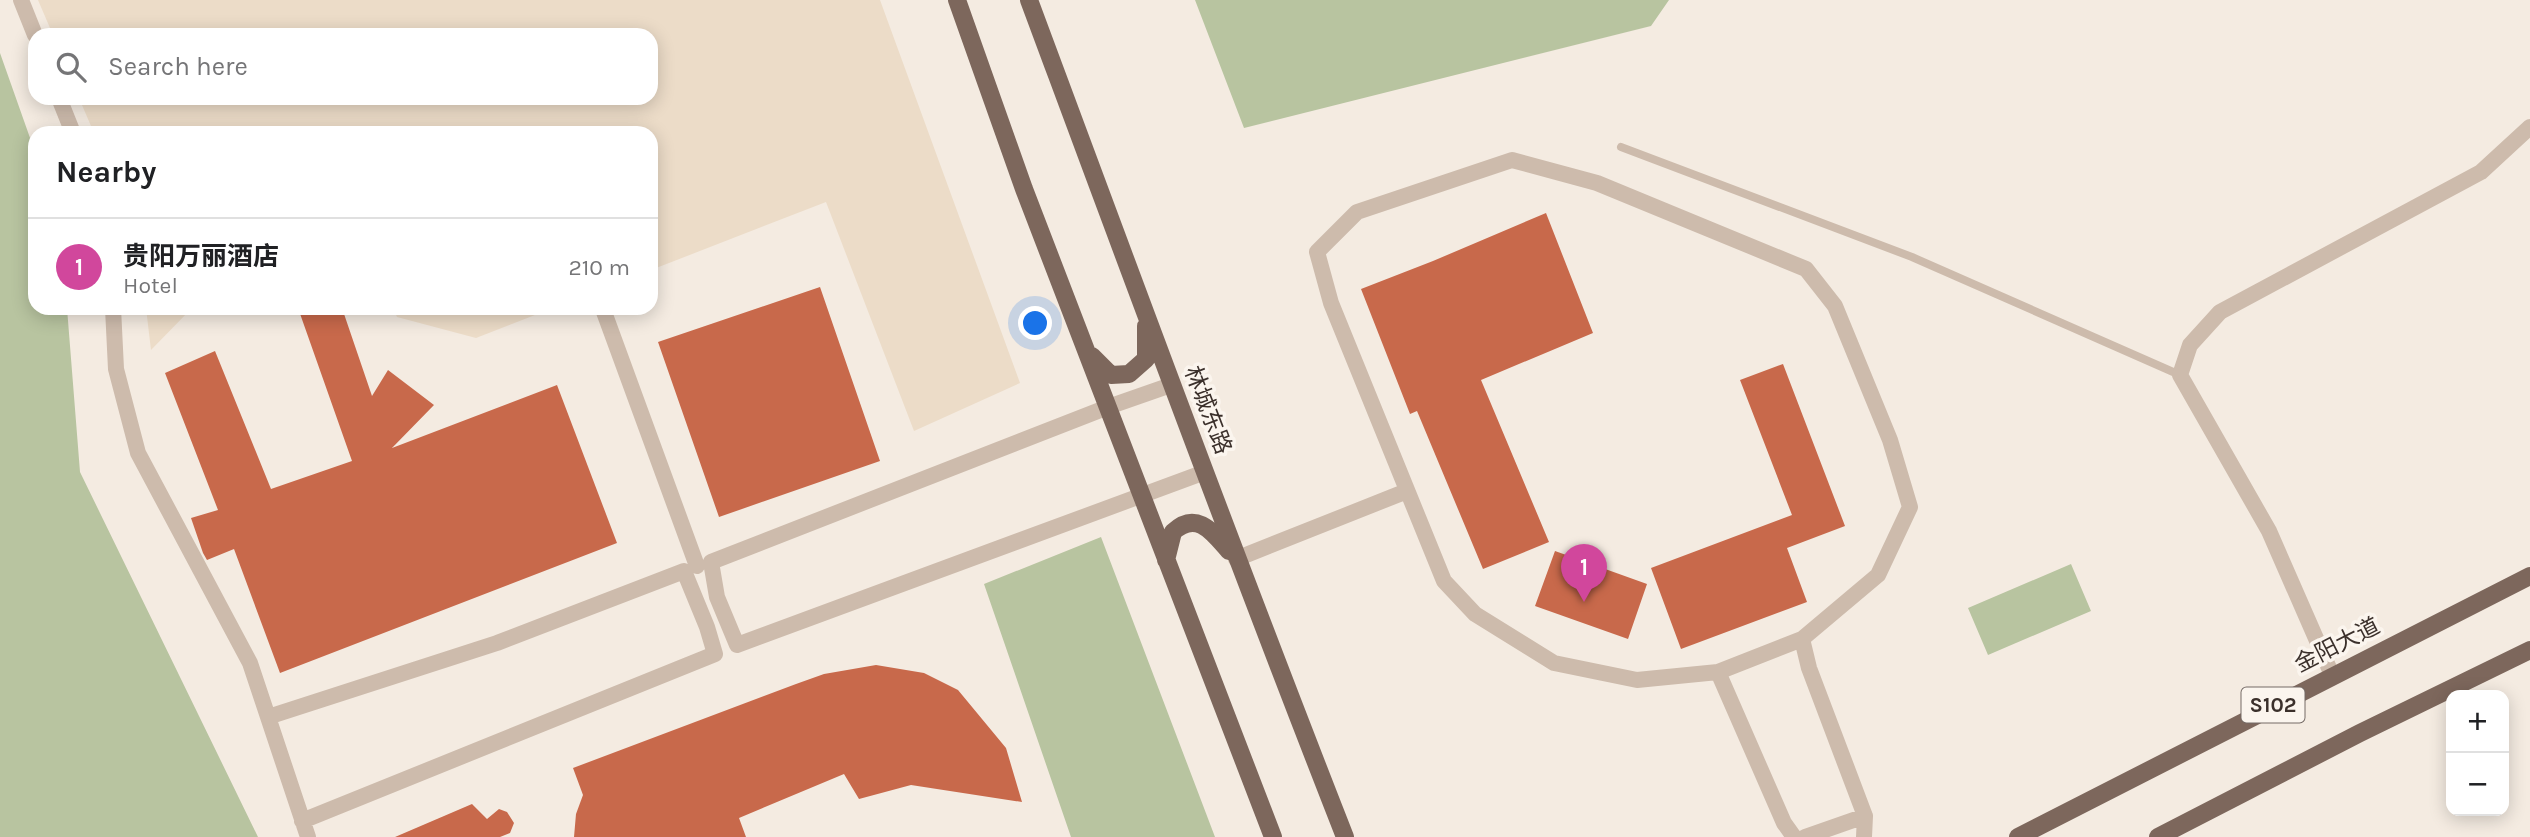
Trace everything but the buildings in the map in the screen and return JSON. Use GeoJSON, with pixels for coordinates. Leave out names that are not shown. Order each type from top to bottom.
{"type":"FeatureCollection","features":[{"type":"Feature","properties":{"kind":"main road"},"geometry":{"type":"LineString","coordinates":[[957,0],[1024,189],[1273,837]]}},
{"type":"Feature","properties":{"kind":"main road","name":"林城东路"},"geometry":{"type":"LineString","coordinates":[[1029,0],[1236,559],[1345,837]]}},
{"type":"Feature","properties":{"kind":"main road"},"geometry":{"type":"LineString","coordinates":[[1085,348],[1106,373],[1116,376],[1129,374],[1146,359],[1147,316]]}},
{"type":"Feature","properties":{"kind":"main road"},"geometry":{"type":"LineString","coordinates":[[1166,560],[1173,532],[1179,526],[1196,523],[1210,529],[1236,559]]}},
{"type":"Feature","properties":{"kind":"main road","name":"金阳大道"},"geometry":{"type":"LineString","coordinates":[[2018,837],[2530,576]]}},
{"type":"Feature","properties":{"kind":"main road"},"geometry":{"type":"LineString","coordinates":[[2158,837],[2360,733],[2530,650]]}},
{"type":"Feature","properties":{"kind":"street"},"geometry":{"type":"LineString","coordinates":[[21,0],[32,28]]}},
{"type":"Feature","properties":{"kind":"street"},"geometry":{"type":"LineString","coordinates":[[62,105],[70,126]]}},
{"type":"Feature","properties":{"kind":"street"},"geometry":{"type":"LineString","coordinates":[[2332,675],[2269,531],[2180,375],[2190,345],[2220,312],[2481,172],[2530,127]]}},
{"type":"Feature","properties":{"kind":"street"},"geometry":{"type":"LineString","coordinates":[[1512,160],[1597,183],[1807,269],[1835,306],[1890,440],[1910,508],[1878,575],[1802,639],[1718,672],[1637,680],[1554,663],[1475,614],[1444,581],[1331,303],[1317,252],[1357,212],[1512,160]]}},
{"type":"Feature","properties":{"kind":"street"},"geometry":{"type":"LineString","coordinates":[[113,315],[116,369],[138,453],[250,663],[305,829],[737,645],[1205,472]]}},
{"type":"Feature","properties":{"kind":"street"},"geometry":{"type":"LineString","coordinates":[[605,315],[698,566],[717,597],[737,645]]}},
{"type":"Feature","properties":{"kind":"street"},"geometry":{"type":"LineString","coordinates":[[268,717],[497,643],[1171,385]]}},
{"type":"Feature","properties":{"kind":"street"},"geometry":{"type":"LineString","coordinates":[[1236,559],[1407,491]]}},
{"type":"Feature","properties":{"kind":"street"},"geometry":{"type":"LineString","coordinates":[[698,566],[707,627],[715,654]]}},
{"type":"Feature","properties":{"kind":"street"},"geometry":{"type":"LineString","coordinates":[[1802,639],[1808,668],[1865,816],[1864,837]]}},
{"type":"Feature","properties":{"kind":"street"},"geometry":{"type":"LineString","coordinates":[[1718,672],[1784,823],[1794,837]]}},
{"type":"Feature","properties":{"kind":"street"},"geometry":{"type":"LineString","coordinates":[[1805,837],[1865,816]]}},
{"type":"Feature","properties":{"kind":"lane"},"geometry":{"type":"LineString","coordinates":[[1621,147],[1912,257],[2180,375]]}},
{"type":"Feature","properties":{"kind":"green space"},"geometry":{"type":"Polygon","coordinates":[[[1195,0],[1669,0],[1651,26],[1244,128],[1195,0]]]}},
{"type":"Feature","properties":{"kind":"green space"},"geometry":{"type":"Polygon","coordinates":[[[0,53],[28,132],[28,315],[68,315],[80,472],[258,837],[0,837],[0,53]]]}},
{"type":"Feature","properties":{"kind":"green space"},"geometry":{"type":"Polygon","coordinates":[[[1101,537],[1215,837],[1071,837],[984,584],[1101,537]]]}},
{"type":"Feature","properties":{"kind":"green space"},"geometry":{"type":"Polygon","coordinates":[[[2071,564],[2091,611],[1988,655],[1968,608],[2071,564]]]}},
{"type":"Feature","properties":{"kind":"shaded area"},"geometry":{"type":"Polygon","coordinates":[[[38,0],[880,0],[1020,383],[914,431],[826,202],[658,267],[658,126],[91,126],[82,105],[658,105],[658,28],[50,28],[38,0]]]}},
{"type":"Feature","properties":{"kind":"shaded area"},"geometry":{"type":"Polygon","coordinates":[[[147,315],[185,315],[151,350],[147,315]]]}},
{"type":"Feature","properties":{"kind":"shaded area"},"geometry":{"type":"Polygon","coordinates":[[[396,315],[535,315],[476,338],[396,315]]]}},
{"type":"Feature","properties":{"kind":"place","name":"贵阳万丽酒店"},"geometry":{"type":"Point","coordinates":[1584,602]}}]}
